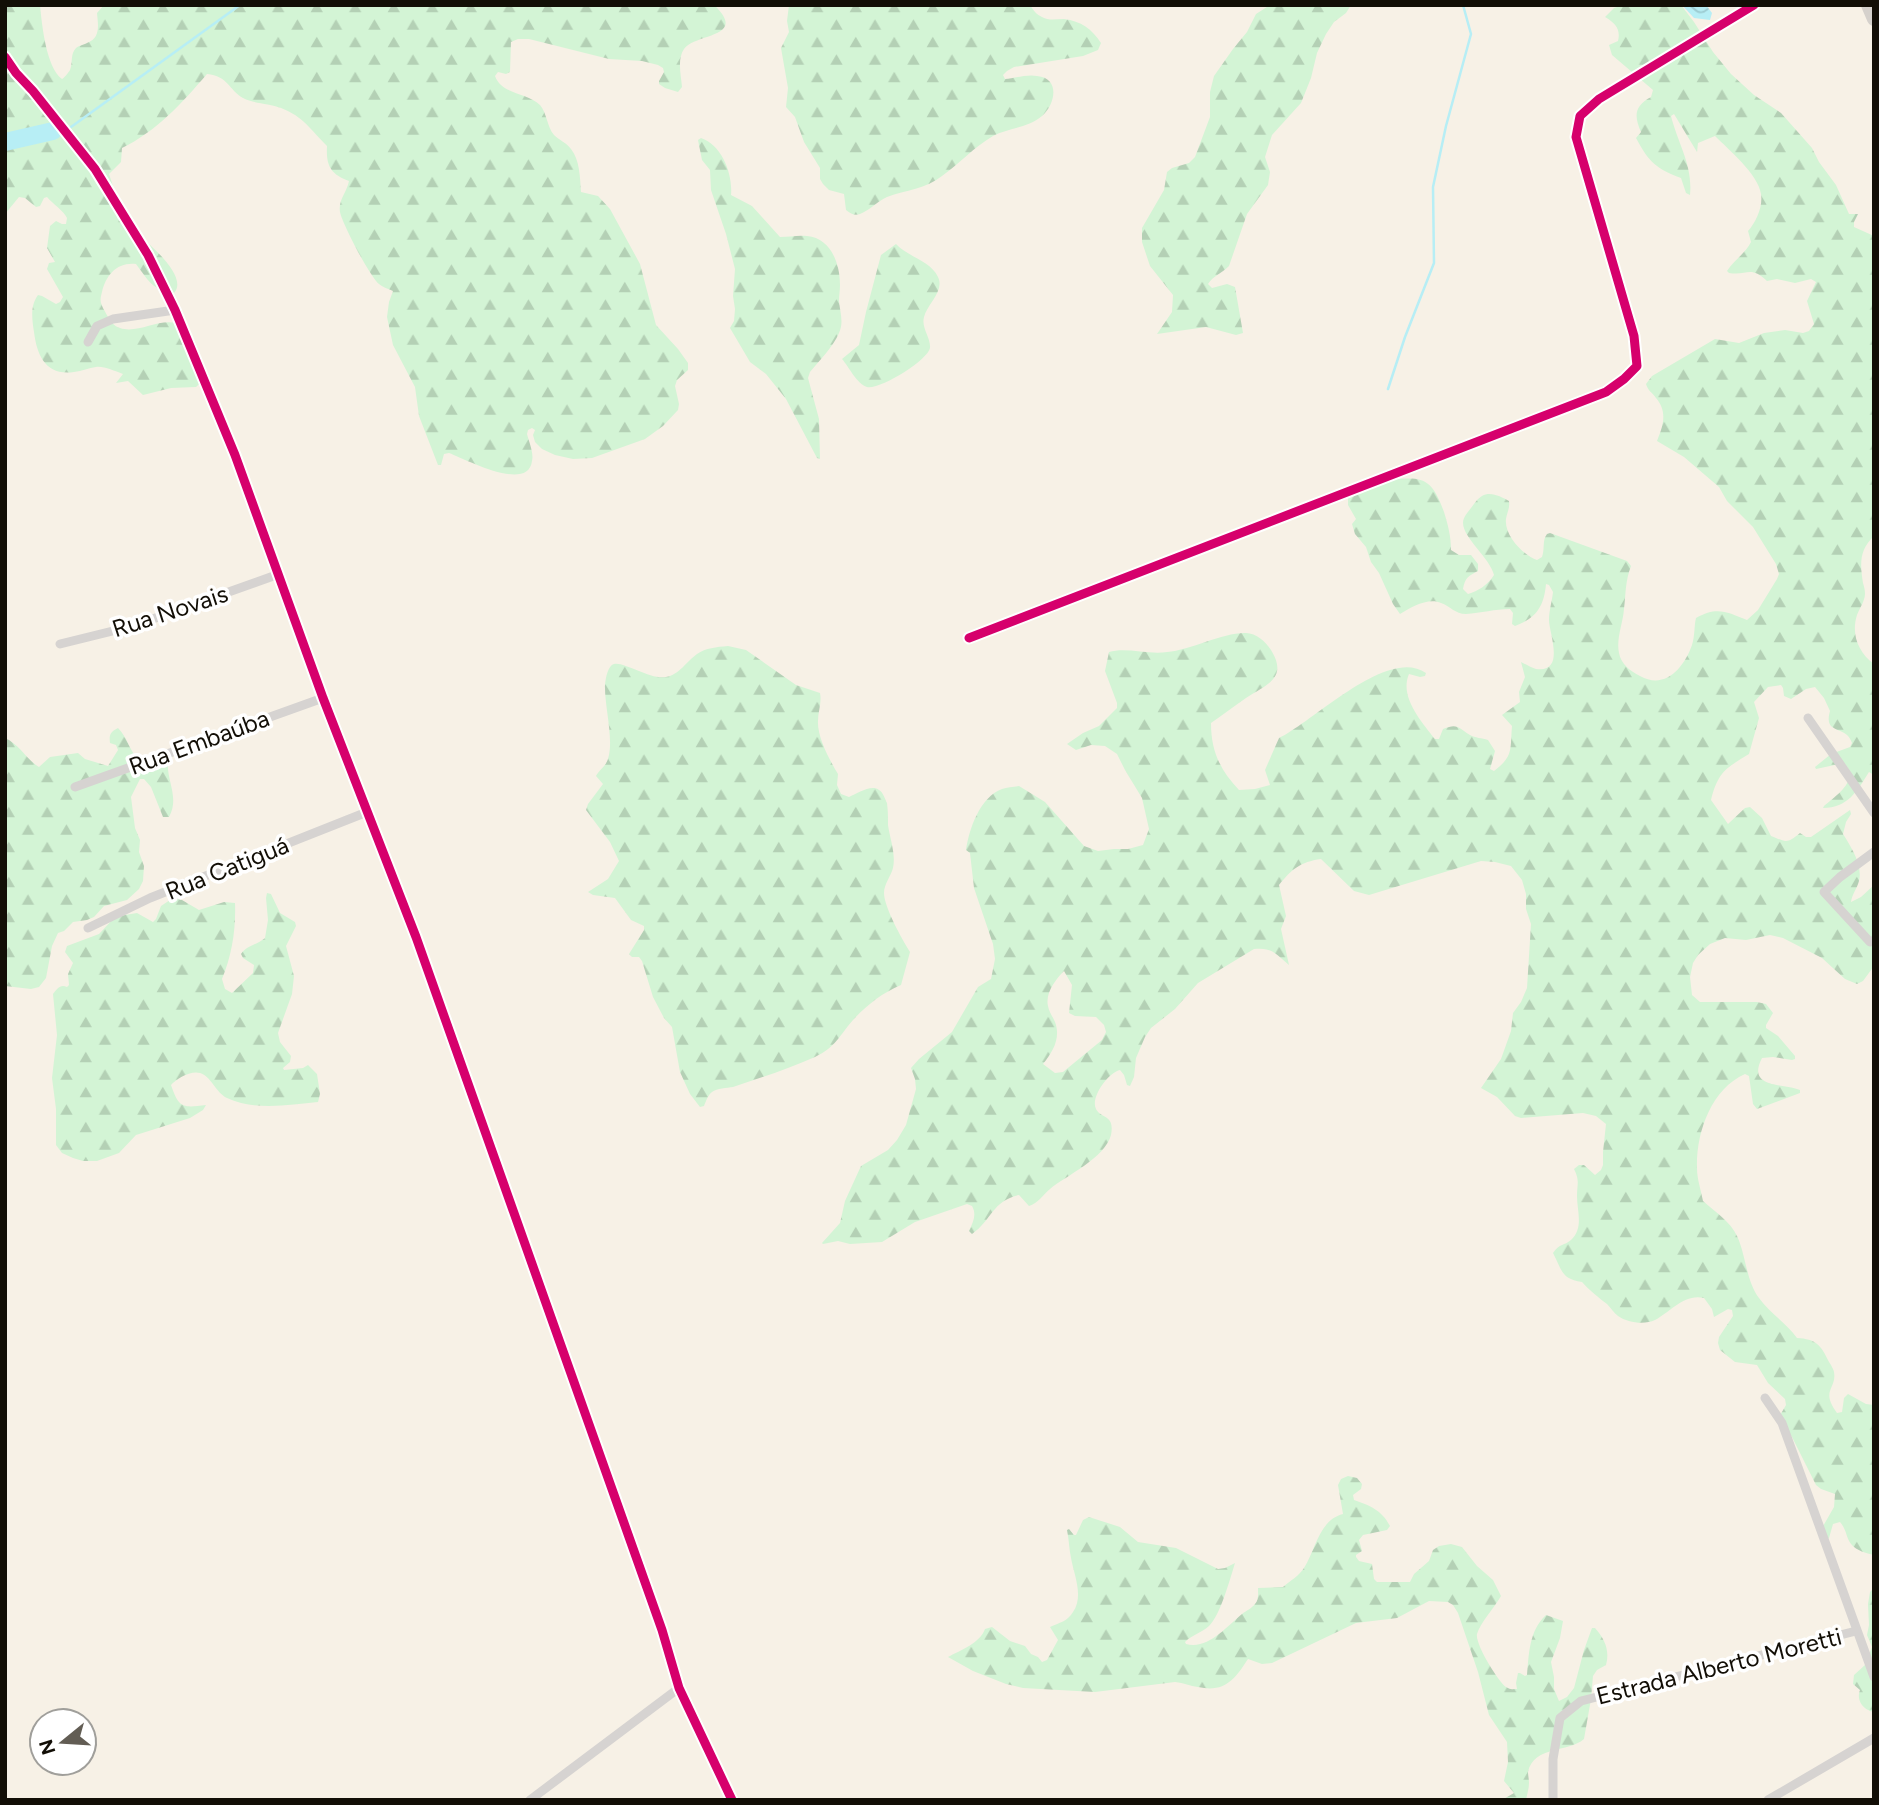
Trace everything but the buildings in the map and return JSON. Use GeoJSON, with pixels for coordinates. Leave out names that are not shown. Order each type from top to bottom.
{"type":"FeatureCollection","features":[{"type":"Feature","properties":{"kind":"main road"},"geometry":{"type":"LineString","coordinates":[[1868,5],[1874,19]]}},
{"type":"Feature","properties":{"kind":"street"},"geometry":{"type":"LineString","coordinates":[[969,638],[1606,392],[1624,379],[1637,366],[1634,336],[1576,137],[1580,116],[1599,99],[1754,5]]}},
{"type":"Feature","properties":{"kind":"street"},"geometry":{"type":"LineString","coordinates":[[5,57],[95,169],[148,255],[175,310],[235,455],[323,698],[416,937],[662,1630],[679,1688],[732,1800]]}},
{"type":"Feature","properties":{"kind":"street"},"geometry":{"type":"LineString","coordinates":[[88,342],[97,326],[113,319],[175,310]]}},
{"type":"Feature","properties":{"kind":"street","name":"Rua Novais"},"geometry":{"type":"LineString","coordinates":[[60,644],[134,626],[279,574]]}},
{"type":"Feature","properties":{"kind":"street","name":"Rua Embaúba"},"geometry":{"type":"LineString","coordinates":[[75,787],[323,698]]}},
{"type":"Feature","properties":{"kind":"street"},"geometry":{"type":"LineString","coordinates":[[1808,718],[1874,813]]}},
{"type":"Feature","properties":{"kind":"street","name":"Rua Catiguá"},"geometry":{"type":"LineString","coordinates":[[88,928],[150,898],[367,812]]}},
{"type":"Feature","properties":{"kind":"street"},"geometry":{"type":"LineString","coordinates":[[1870,942],[1824,892],[1874,852]]}},
{"type":"Feature","properties":{"kind":"street"},"geometry":{"type":"LineString","coordinates":[[1765,1398],[1782,1423],[1874,1677]]}},
{"type":"Feature","properties":{"kind":"street","name":"Estrada Alberto Moretti"},"geometry":{"type":"LineString","coordinates":[[1553,1800],[1553,1759],[1560,1718],[1581,1701],[1856,1631]]}},
{"type":"Feature","properties":{"kind":"street"},"geometry":{"type":"LineString","coordinates":[[530,1800],[679,1688]]}},
{"type":"Feature","properties":{"kind":"street"},"geometry":{"type":"LineString","coordinates":[[1768,1800],[1874,1738]]}},
{"type":"Feature","properties":{"kind":"green space"},"geometry":{"type":"Polygon","coordinates":[[[5,5],[40,5],[49,56],[62,79],[70,70],[74,50],[95,38],[97,13],[104,5],[714,5],[726,24],[723,29],[684,49],[680,62],[682,87],[678,92],[659,84],[664,72],[658,65],[609,59],[529,39],[511,42],[510,72],[498,72],[495,76],[503,87],[540,105],[552,132],[574,153],[581,192],[598,196],[610,209],[640,264],[656,325],[688,363],[688,370],[677,380],[675,386],[678,410],[663,426],[645,439],[592,458],[573,459],[542,449],[535,442],[535,430],[532,428],[527,434],[532,461],[528,470],[520,474],[508,474],[481,467],[449,453],[444,454],[441,465],[438,465],[419,416],[415,387],[393,345],[387,317],[393,291],[379,284],[369,271],[340,212],[340,204],[349,181],[333,172],[327,158],[327,146],[301,119],[281,108],[243,98],[220,77],[207,74],[158,125],[122,148],[121,162],[109,174],[113,186],[108,200],[117,206],[117,218],[158,252],[168,264],[175,275],[177,285],[174,293],[155,287],[136,264],[129,264],[113,271],[104,286],[101,300],[110,321],[120,328],[136,329],[169,322],[184,327],[193,337],[209,375],[196,387],[171,388],[143,395],[128,381],[116,383],[123,374],[102,367],[77,372],[56,371],[45,362],[35,341],[33,308],[38,295],[56,304],[63,297],[47,269],[49,263],[55,262],[47,248],[50,226],[56,221],[66,224],[67,218],[47,197],[36,207],[25,198],[19,197],[5,214],[5,5]]]}},
{"type":"Feature","properties":{"kind":"green space"},"geometry":{"type":"Polygon","coordinates":[[[789,5],[1030,5],[1037,14],[1045,18],[1070,20],[1081,24],[1101,43],[1098,50],[1083,56],[1014,67],[1007,71],[1003,75],[1005,79],[1033,76],[1045,78],[1050,82],[1053,87],[1052,99],[1042,116],[1031,123],[993,136],[929,184],[887,197],[855,215],[846,210],[844,194],[829,190],[823,184],[820,168],[804,142],[795,117],[786,107],[788,88],[781,48],[789,32],[789,5]]]}},
{"type":"Feature","properties":{"kind":"green space"},"geometry":{"type":"Polygon","coordinates":[[[1270,5],[1351,5],[1326,34],[1301,103],[1272,135],[1265,157],[1270,172],[1268,185],[1247,214],[1229,266],[1208,284],[1212,288],[1227,284],[1235,287],[1243,333],[1236,335],[1206,327],[1157,334],[1172,312],[1173,295],[1150,266],[1142,242],[1142,228],[1164,190],[1167,172],[1189,163],[1195,157],[1210,117],[1210,92],[1214,76],[1247,32],[1256,14],[1270,5]]]}},
{"type":"Feature","properties":{"kind":"green space"},"geometry":{"type":"Polygon","coordinates":[[[1623,5],[1681,5],[1731,74],[1754,95],[1781,113],[1812,148],[1836,185],[1849,214],[1858,214],[1854,227],[1874,236],[1874,536],[1862,558],[1865,596],[1857,615],[1855,629],[1860,648],[1874,664],[1874,775],[1869,772],[1856,792],[1845,802],[1823,808],[1845,787],[1850,775],[1849,769],[1844,763],[1816,769],[1815,767],[1831,754],[1850,747],[1852,743],[1845,733],[1830,724],[1830,711],[1815,687],[1806,689],[1791,699],[1784,696],[1781,685],[1768,687],[1754,702],[1759,718],[1749,754],[1724,772],[1711,800],[1728,824],[1745,808],[1750,807],[1762,818],[1771,836],[1786,841],[1800,833],[1811,837],[1850,810],[1843,834],[1856,856],[1860,875],[1851,902],[1874,885],[1874,966],[1863,981],[1857,984],[1845,979],[1822,958],[1783,938],[1770,935],[1746,940],[1725,938],[1710,944],[1693,963],[1690,977],[1692,995],[1700,1002],[1766,1004],[1773,1013],[1766,1028],[1778,1036],[1795,1056],[1792,1060],[1762,1058],[1758,1068],[1763,1080],[1800,1090],[1800,1093],[1757,1109],[1753,1104],[1749,1076],[1745,1074],[1723,1090],[1703,1127],[1697,1155],[1698,1176],[1703,1201],[1727,1221],[1737,1236],[1751,1284],[1759,1298],[1797,1338],[1817,1344],[1823,1351],[1834,1371],[1829,1394],[1837,1413],[1842,1412],[1844,1398],[1848,1394],[1866,1404],[1874,1405],[1874,1555],[1853,1546],[1840,1522],[1833,1524],[1826,1540],[1822,1528],[1834,1507],[1835,1494],[1816,1485],[1792,1437],[1780,1422],[1779,1417],[1786,1405],[1785,1399],[1768,1383],[1757,1365],[1735,1362],[1720,1350],[1719,1337],[1733,1316],[1732,1310],[1728,1309],[1714,1317],[1704,1298],[1697,1297],[1678,1304],[1651,1322],[1631,1322],[1618,1316],[1582,1282],[1570,1279],[1561,1269],[1553,1253],[1571,1240],[1579,1225],[1578,1180],[1574,1169],[1584,1165],[1595,1175],[1601,1170],[1606,1124],[1596,1116],[1583,1113],[1521,1118],[1515,1116],[1497,1097],[1481,1088],[1501,1059],[1511,1031],[1513,1013],[1527,988],[1531,924],[1522,880],[1511,866],[1481,861],[1369,895],[1354,891],[1321,859],[1302,864],[1279,885],[1286,916],[1281,929],[1289,965],[1270,950],[1254,949],[1198,983],[1175,1009],[1151,1028],[1136,1058],[1130,1086],[1120,1070],[1111,1075],[1098,1092],[1096,1109],[1109,1120],[1112,1128],[1107,1143],[1094,1159],[1050,1189],[1032,1205],[1029,1206],[1019,1195],[1003,1202],[972,1234],[969,1231],[974,1212],[972,1206],[967,1204],[915,1222],[882,1242],[822,1243],[840,1223],[845,1201],[861,1166],[888,1150],[906,1125],[916,1089],[911,1068],[952,1032],[978,987],[991,979],[995,959],[993,944],[974,888],[970,853],[966,850],[973,824],[982,806],[994,793],[1019,786],[1045,802],[1084,846],[1098,851],[1143,845],[1149,829],[1142,798],[1117,754],[1105,746],[1091,745],[1076,750],[1067,744],[1099,726],[1117,708],[1105,671],[1109,652],[1167,652],[1237,633],[1250,633],[1266,644],[1276,660],[1276,675],[1267,685],[1211,723],[1218,760],[1239,790],[1270,785],[1265,770],[1279,738],[1372,677],[1392,669],[1410,667],[1426,673],[1420,677],[1409,674],[1407,691],[1413,709],[1435,739],[1439,739],[1443,729],[1455,726],[1472,736],[1488,740],[1495,751],[1490,769],[1494,771],[1505,761],[1510,751],[1512,726],[1502,715],[1520,702],[1519,692],[1525,677],[1521,662],[1536,669],[1545,669],[1551,665],[1553,659],[1549,620],[1553,592],[1546,584],[1538,611],[1515,626],[1512,624],[1513,613],[1510,609],[1462,614],[1436,601],[1426,602],[1400,614],[1371,562],[1366,547],[1355,534],[1352,524],[1356,519],[1348,505],[1348,495],[1368,484],[1402,479],[1419,480],[1431,486],[1444,512],[1451,550],[1459,555],[1471,555],[1478,564],[1478,571],[1465,582],[1463,589],[1468,594],[1489,582],[1494,575],[1492,568],[1467,535],[1463,523],[1475,503],[1489,494],[1509,501],[1506,525],[1511,538],[1537,560],[1542,557],[1545,539],[1550,533],[1627,561],[1631,566],[1618,648],[1622,661],[1629,669],[1649,680],[1665,678],[1679,669],[1692,645],[1696,618],[1716,611],[1747,620],[1758,610],[1779,574],[1776,564],[1753,527],[1727,501],[1719,487],[1684,457],[1657,441],[1663,414],[1660,403],[1646,384],[1652,376],[1715,339],[1739,343],[1764,333],[1809,331],[1814,324],[1807,301],[1816,282],[1811,279],[1795,283],[1777,279],[1767,281],[1753,272],[1735,274],[1727,271],[1751,242],[1748,231],[1761,204],[1759,186],[1742,163],[1715,136],[1698,143],[1697,152],[1674,114],[1671,116],[1689,174],[1690,195],[1686,193],[1681,178],[1665,171],[1649,159],[1636,138],[1641,132],[1637,112],[1641,104],[1651,97],[1653,90],[1612,55],[1609,45],[1618,41],[1619,33],[1614,24],[1605,17],[1614,8],[1623,5]],[[1064,971],[1055,982],[1047,1001],[1057,1034],[1053,1050],[1043,1064],[1055,1073],[1063,1072],[1102,1040],[1106,1032],[1104,1025],[1096,1017],[1069,1013],[1072,985],[1064,971]]]}},
{"type":"Feature","properties":{"kind":"green space"},"geometry":{"type":"Polygon","coordinates":[[[701,138],[715,147],[725,161],[731,195],[752,206],[780,237],[815,238],[828,247],[836,261],[840,277],[840,329],[808,378],[819,419],[820,459],[817,458],[786,399],[766,374],[750,362],[730,328],[734,321],[735,269],[711,190],[710,170],[702,160],[698,140],[701,138]]]}},
{"type":"Feature","properties":{"kind":"green space"},"geometry":{"type":"Polygon","coordinates":[[[896,244],[930,267],[940,282],[923,321],[930,348],[921,360],[903,373],[882,384],[867,387],[857,379],[842,359],[859,345],[881,255],[896,244]]]}},
{"type":"Feature","properties":{"kind":"green space"},"geometry":{"type":"Polygon","coordinates":[[[728,646],[746,650],[796,685],[820,693],[820,734],[838,774],[837,785],[841,794],[849,797],[876,788],[883,794],[887,803],[894,857],[893,868],[884,890],[885,899],[910,952],[901,985],[864,1009],[828,1049],[784,1069],[714,1091],[704,1106],[700,1107],[690,1094],[680,1072],[672,1027],[653,997],[642,961],[629,954],[644,926],[631,920],[615,898],[588,892],[608,879],[619,861],[610,842],[586,810],[603,784],[596,776],[607,761],[610,751],[605,688],[607,674],[612,665],[624,665],[653,676],[666,677],[679,671],[700,652],[728,646]]]}},
{"type":"Feature","properties":{"kind":"green space"},"geometry":{"type":"Polygon","coordinates":[[[118,728],[137,758],[146,759],[171,752],[168,768],[173,800],[169,817],[163,817],[151,787],[144,779],[140,779],[131,797],[135,828],[140,840],[139,852],[144,866],[143,881],[127,900],[104,906],[94,917],[73,922],[58,933],[52,946],[46,978],[39,987],[31,989],[5,986],[5,738],[39,767],[50,757],[78,753],[85,759],[108,766],[118,750],[116,745],[110,743],[110,736],[118,728]]]}},
{"type":"Feature","properties":{"kind":"green space"},"geometry":{"type":"Polygon","coordinates":[[[267,893],[271,894],[280,913],[295,922],[296,926],[286,946],[294,976],[292,994],[278,1033],[280,1042],[291,1056],[290,1062],[283,1068],[303,1068],[308,1065],[317,1074],[320,1094],[318,1102],[249,1105],[223,1096],[207,1077],[192,1073],[171,1085],[182,1105],[206,1105],[190,1118],[136,1135],[119,1153],[97,1161],[83,1161],[62,1153],[56,1145],[56,1109],[52,1078],[57,1035],[53,994],[62,986],[69,985],[68,974],[73,963],[65,952],[67,946],[99,934],[119,916],[137,913],[153,922],[161,906],[173,898],[199,910],[224,902],[235,903],[233,942],[222,979],[225,989],[232,993],[253,973],[254,965],[241,954],[265,938],[268,920],[267,893]]]}},
{"type":"Feature","properties":{"kind":"green space"},"geometry":{"type":"Polygon","coordinates":[[[1348,1476],[1357,1478],[1362,1484],[1361,1489],[1353,1495],[1354,1500],[1379,1512],[1390,1526],[1387,1530],[1363,1535],[1359,1540],[1362,1551],[1356,1557],[1359,1561],[1372,1564],[1377,1582],[1410,1582],[1414,1574],[1429,1561],[1433,1550],[1451,1544],[1462,1547],[1493,1580],[1501,1596],[1481,1625],[1477,1639],[1488,1662],[1506,1687],[1517,1689],[1518,1673],[1527,1675],[1533,1635],[1546,1615],[1563,1621],[1551,1662],[1554,1689],[1559,1701],[1567,1697],[1574,1688],[1592,1628],[1595,1628],[1604,1641],[1607,1650],[1606,1665],[1593,1676],[1584,1739],[1544,1753],[1531,1763],[1526,1800],[1502,1800],[1514,1793],[1504,1781],[1508,1762],[1507,1742],[1489,1715],[1458,1613],[1448,1602],[1429,1601],[1397,1618],[1356,1623],[1272,1663],[1262,1664],[1248,1659],[1234,1678],[1215,1688],[1175,1682],[1095,1692],[1023,1688],[973,1671],[948,1657],[970,1646],[985,1629],[992,1627],[1010,1641],[1025,1646],[1042,1662],[1047,1660],[1058,1640],[1050,1627],[1069,1618],[1078,1599],[1067,1530],[1076,1535],[1083,1520],[1089,1517],[1120,1527],[1138,1542],[1176,1548],[1218,1569],[1235,1563],[1213,1621],[1185,1642],[1194,1645],[1209,1641],[1254,1605],[1258,1598],[1258,1588],[1283,1587],[1302,1571],[1328,1522],[1343,1514],[1338,1485],[1341,1479],[1348,1476]]]}},
{"type":"Feature","properties":{"kind":"green space"},"geometry":{"type":"Polygon","coordinates":[[[1874,1588],[1874,1712],[1861,1704],[1860,1690],[1853,1684],[1854,1675],[1865,1665],[1872,1647],[1867,1635],[1868,1604],[1870,1592],[1874,1588]]]}},
{"type":"Feature","properties":{"kind":"water"},"geometry":{"type":"Polygon","coordinates":[[[1682,5],[1706,5],[1712,13],[1710,20],[1694,18],[1682,5]]]}},
{"type":"Feature","properties":{"kind":"waterway"},"geometry":{"type":"LineString","coordinates":[[71,127],[240,5]]}},
{"type":"Feature","properties":{"kind":"waterway"},"geometry":{"type":"LineString","coordinates":[[1388,389],[1434,263],[1433,187],[1471,34],[1463,5]]}},
{"type":"Feature","properties":{"kind":"waterway"},"geometry":{"type":"LineString","coordinates":[[5,142],[53,131]]}},
{"type":"Feature","properties":{"kind":"cycle path"},"geometry":{"type":"LineString","coordinates":[[969,638],[1606,392],[1624,379],[1637,366],[1634,336],[1576,137],[1580,116],[1599,99],[1754,5]]}},
{"type":"Feature","properties":{"kind":"cycle path"},"geometry":{"type":"LineString","coordinates":[[5,57],[95,169],[148,255],[175,310],[235,455],[323,698],[416,937],[662,1630],[679,1688],[732,1800]]}}]}
